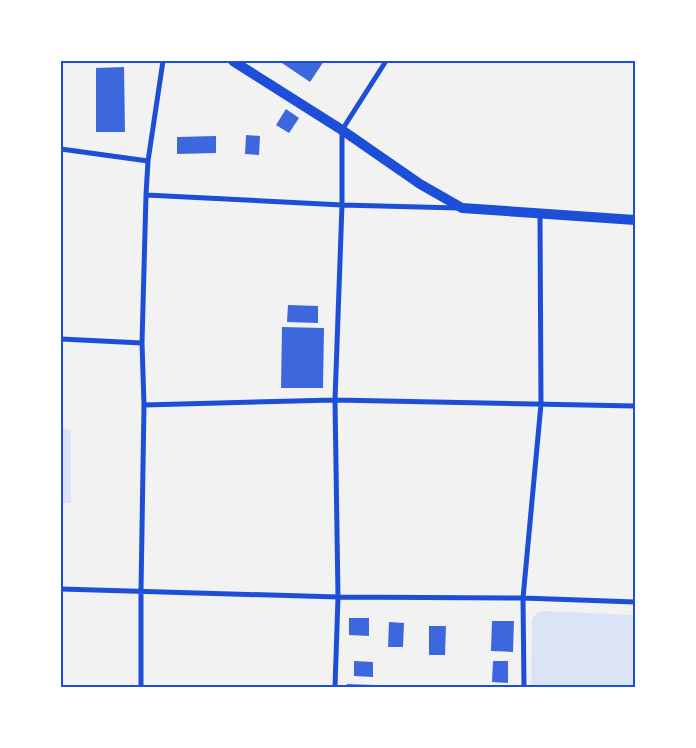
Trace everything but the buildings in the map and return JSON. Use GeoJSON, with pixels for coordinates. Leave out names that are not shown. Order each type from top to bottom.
{"type":"FeatureCollection","features":[{"type":"Feature","properties":{"kind":"main road"},"geometry":{"type":"LineString","coordinates":[[233,61],[342,130],[420,184],[462,208],[635,220]]}},
{"type":"Feature","properties":{"kind":"street"},"geometry":{"type":"LineString","coordinates":[[141,687],[140,591],[144,404],[142,343],[146,195],[148,161],[163,61]]}},
{"type":"Feature","properties":{"kind":"street"},"geometry":{"type":"LineString","coordinates":[[335,687],[338,597],[335,400],[342,205],[342,130],[386,61]]}},
{"type":"Feature","properties":{"kind":"street"},"geometry":{"type":"LineString","coordinates":[[61,149],[148,161]]}},
{"type":"Feature","properties":{"kind":"street"},"geometry":{"type":"LineString","coordinates":[[146,195],[342,205],[462,208]]}},
{"type":"Feature","properties":{"kind":"street"},"geometry":{"type":"LineString","coordinates":[[524,687],[523,598],[541,404],[540,214]]}},
{"type":"Feature","properties":{"kind":"street"},"geometry":{"type":"LineString","coordinates":[[61,339],[142,343]]}},
{"type":"Feature","properties":{"kind":"street"},"geometry":{"type":"LineString","coordinates":[[144,404],[335,400],[635,406]]}},
{"type":"Feature","properties":{"kind":"street"},"geometry":{"type":"LineString","coordinates":[[61,589],[338,597],[523,598],[635,602]]}},
{"type":"Feature","properties":{"kind":"shaded area"},"geometry":{"type":"Polygon","coordinates":[[[61,428],[71,430],[71,503],[61,503],[61,428]]]}},
{"type":"Feature","properties":{"kind":"shaded area"},"geometry":{"type":"Polygon","coordinates":[[[543,611],[635,615],[635,687],[531,687],[532,620],[536,614],[543,611]]]}}]}
